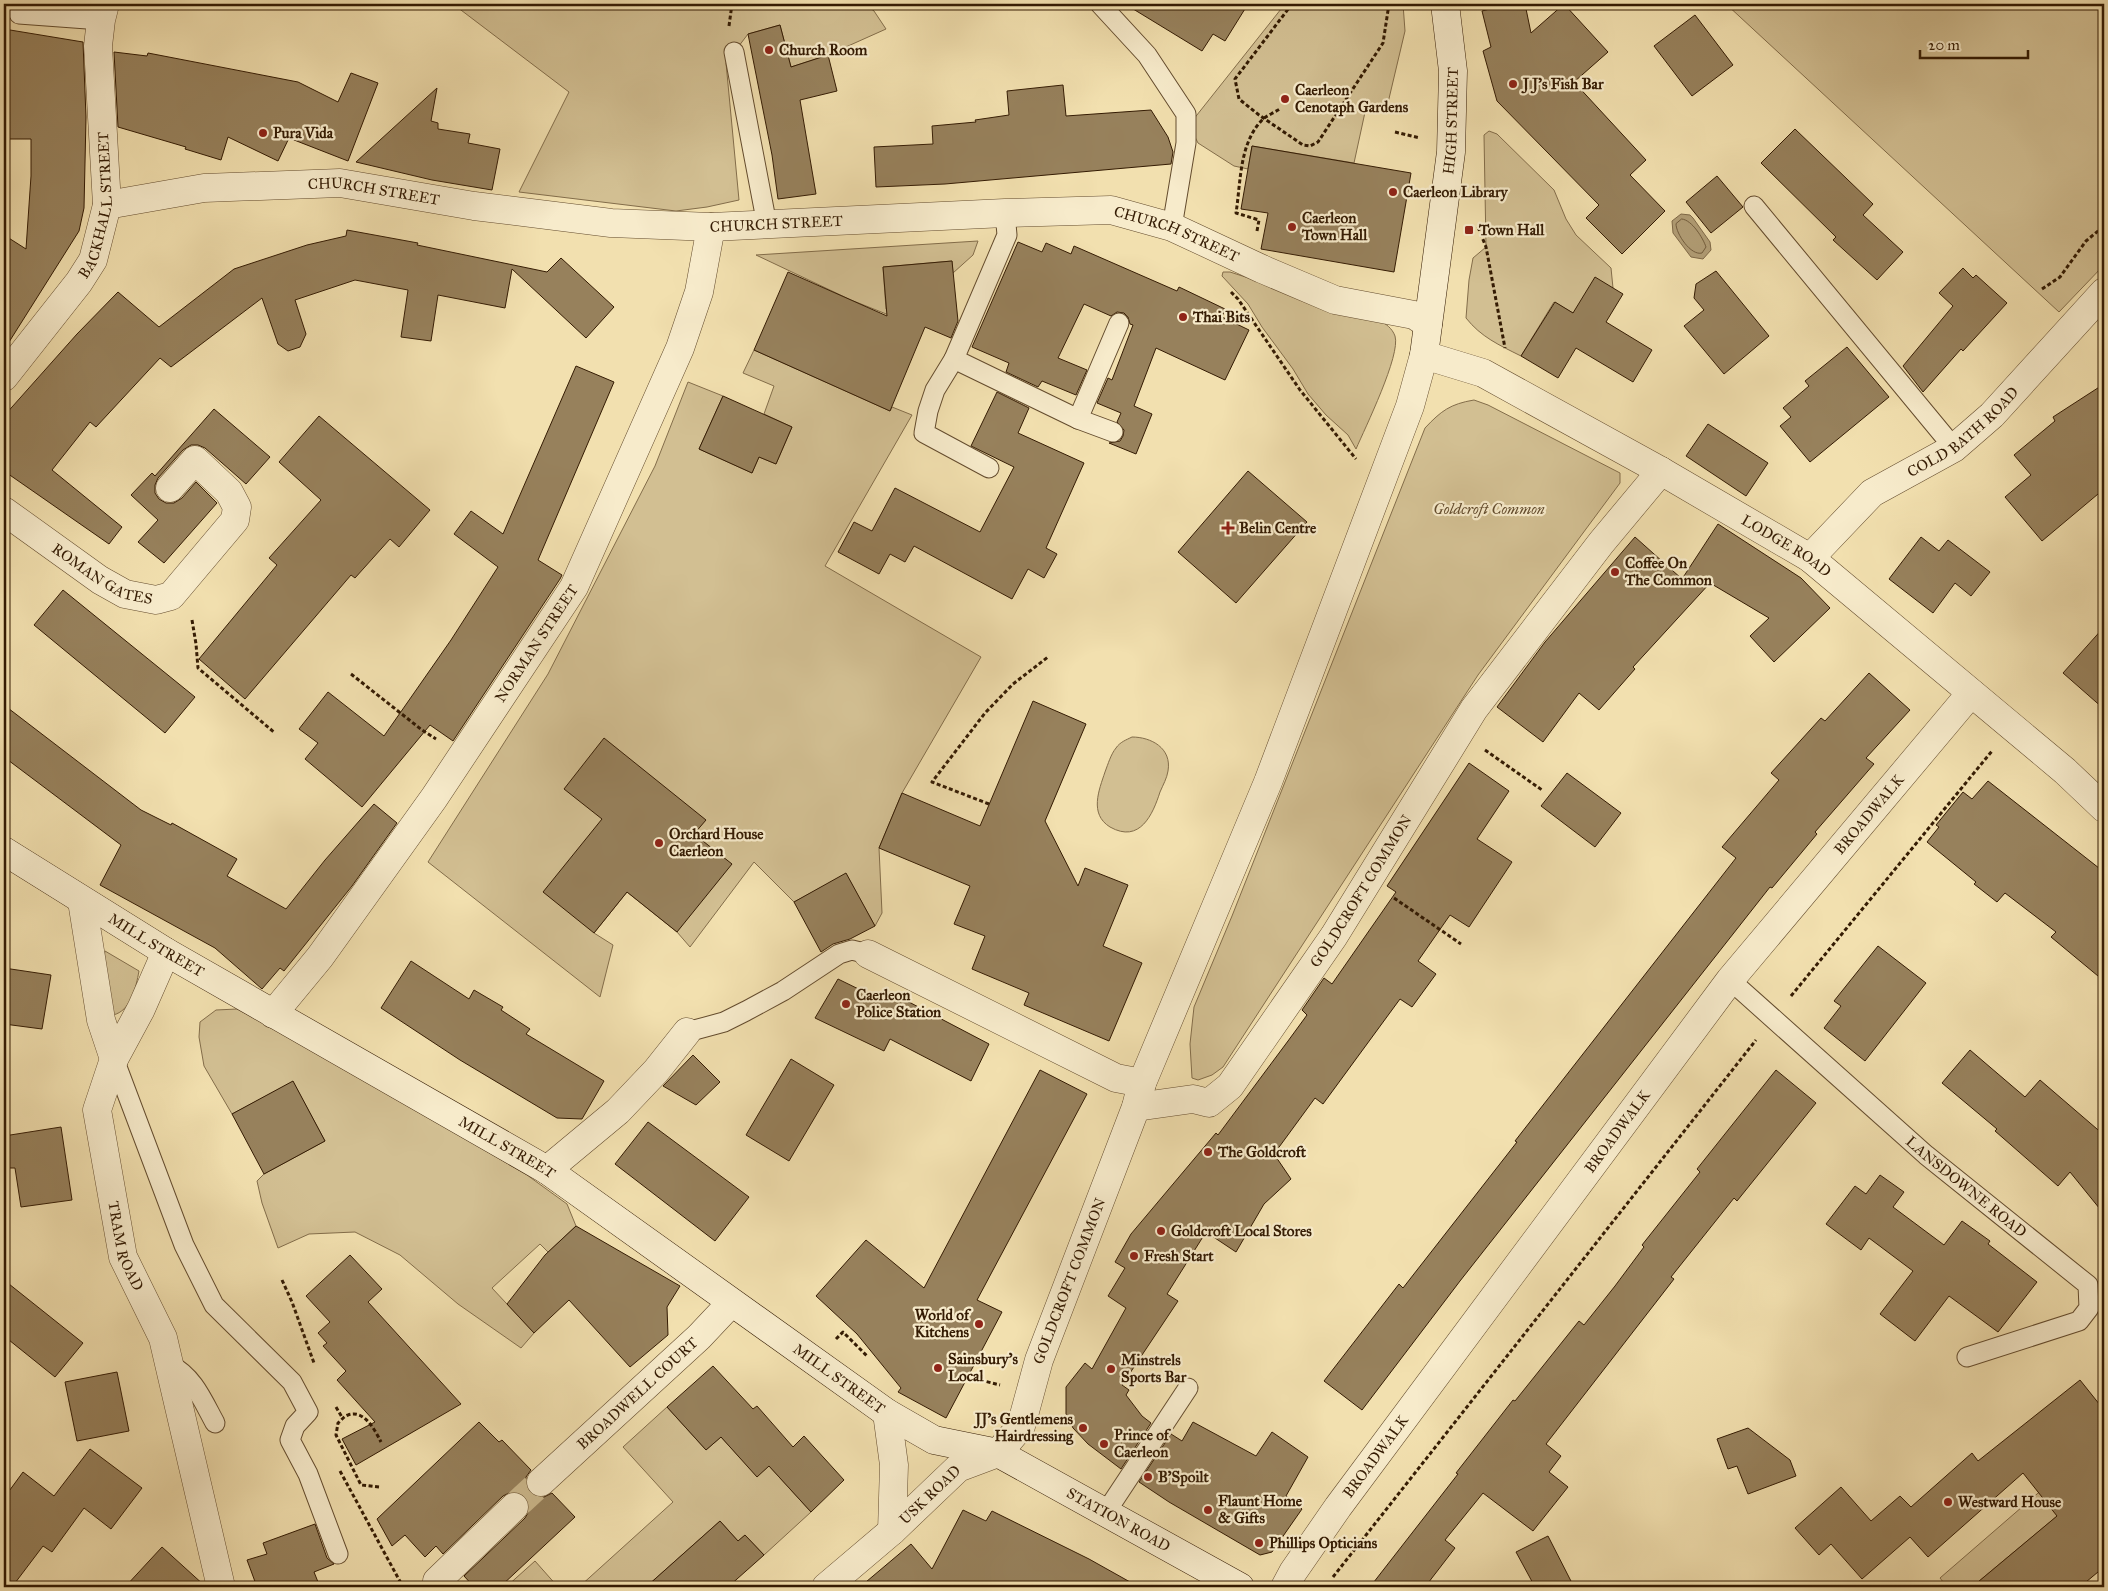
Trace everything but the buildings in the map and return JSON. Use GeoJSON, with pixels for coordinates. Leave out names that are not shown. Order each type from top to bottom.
{"type":"FeatureCollection","features":[{"type":"Feature","properties":{"kind":"street","name":"HIGH STREET"},"geometry":{"type":"LineString","coordinates":[[1424,355],[1451,152],[1453,72],[1445,4]]}},
{"type":"Feature","properties":{"kind":"street","name":"BACKHALL STREET"},"geometry":{"type":"LineString","coordinates":[[4,377],[79,282],[92,260],[107,205],[98,46],[103,12]]}},
{"type":"Feature","properties":{"kind":"street","name":"CHURCH STREET"},"geometry":{"type":"LineString","coordinates":[[107,205],[204,188],[340,183],[474,206],[601,222],[711,227],[1005,213],[1111,210],[1172,227],[1262,269],[1335,300],[1414,315],[1428,324]]}},
{"type":"Feature","properties":{"kind":"street","name":"NORMAN STREET"},"geometry":{"type":"LineString","coordinates":[[272,1014],[320,957],[367,893],[434,798],[574,588],[680,348],[699,292],[711,227]]}},
{"type":"Feature","properties":{"kind":"street","name":"COLD BATH ROAD"},"geometry":{"type":"LineString","coordinates":[[1810,558],[1872,494],[1954,448],[1992,415],[2104,292]]}},
{"type":"Feature","properties":{"kind":"street","name":"LODGE ROAD"},"geometry":{"type":"LineString","coordinates":[[1424,355],[1483,373],[1662,471],[1810,558],[2104,808]]}},
{"type":"Feature","properties":{"kind":"street","name":"GOLDCROFT COMMON"},"geometry":{"type":"LineString","coordinates":[[998,1453],[1021,1426],[1039,1360],[1168,1019],[1268,782],[1407,416],[1424,355]]}},
{"type":"Feature","properties":{"kind":"street","name":"ROMAN GATES"},"geometry":{"type":"LineString","coordinates":[[4,512],[34,531],[100,580],[125,594],[156,600],[171,596],[235,520],[237,507],[229,492],[195,460],[170,488]]}},
{"type":"Feature","properties":{"kind":"street","name":"GOLDCROFT COMMON"},"geometry":{"type":"LineString","coordinates":[[1139,1095],[1193,1099],[1209,1104],[1230,1086],[1334,936],[1479,702],[1601,543],[1662,471]]}},
{"type":"Feature","properties":{"kind":"street","name":"BROADWALK"},"geometry":{"type":"LineString","coordinates":[[1286,1587],[1293,1572],[1338,1507],[1730,980],[1971,693]]}},
{"type":"Feature","properties":{"kind":"street","name":"MILL STREET"},"geometry":{"type":"LineString","coordinates":[[4,852],[166,952],[546,1170],[739,1303],[887,1413],[934,1440],[998,1453]]}},
{"type":"Feature","properties":{"kind":"street"},"geometry":{"type":"LineString","coordinates":[[82,901],[101,1020],[114,1059]]}},
{"type":"Feature","properties":{"kind":"street","name":"TRAM ROAD"},"geometry":{"type":"LineString","coordinates":[[166,952],[141,1009],[114,1059],[97,1110],[123,1257],[163,1338],[221,1587]]}},
{"type":"Feature","properties":{"kind":"street"},"geometry":{"type":"LineString","coordinates":[[868,954],[1116,1078],[1139,1095]]}},
{"type":"Feature","properties":{"kind":"street"},"geometry":{"type":"LineString","coordinates":[[546,1170],[618,1111],[656,1071],[687,1032]]}},
{"type":"Feature","properties":{"kind":"street","name":"BROADWELL COURT"},"geometry":{"type":"LineString","coordinates":[[541,1482],[698,1338],[739,1303]]}},
{"type":"Feature","properties":{"kind":"street","name":"USK ROAD"},"geometry":{"type":"LineString","coordinates":[[887,1413],[894,1465],[892,1531]]}},
{"type":"Feature","properties":{"kind":"street","name":"STATION ROAD"},"geometry":{"type":"LineString","coordinates":[[998,1453],[1240,1587]]}},
{"type":"Feature","properties":{"kind":"street","name":"USK ROAD"},"geometry":{"type":"LineString","coordinates":[[826,1587],[892,1531],[958,1468],[998,1453]]}},
{"type":"Feature","properties":{"kind":"street"},"geometry":{"type":"LineString","coordinates":[[438,1582],[514,1507]]}},
{"type":"Feature","properties":{"kind":"lane"},"geometry":{"type":"LineString","coordinates":[[1100,4],[1147,55],[1186,114],[1186,143],[1172,227]]}},
{"type":"Feature","properties":{"kind":"lane"},"geometry":{"type":"LineString","coordinates":[[19,14],[103,12]]}},
{"type":"Feature","properties":{"kind":"lane"},"geometry":{"type":"LineString","coordinates":[[734,52],[767,225]]}},
{"type":"Feature","properties":{"kind":"lane"},"geometry":{"type":"LineString","coordinates":[[1754,206],[1954,448]]}},
{"type":"Feature","properties":{"kind":"lane"},"geometry":{"type":"LineString","coordinates":[[989,468],[924,433],[928,411],[935,390],[954,359],[1007,235],[1005,213]]}},
{"type":"Feature","properties":{"kind":"lane"},"geometry":{"type":"LineString","coordinates":[[1078,418],[1119,323]]}},
{"type":"Feature","properties":{"kind":"lane"},"geometry":{"type":"LineString","coordinates":[[954,359],[1078,418],[1113,432]]}},
{"type":"Feature","properties":{"kind":"lane"},"geometry":{"type":"LineString","coordinates":[[687,1032],[724,1022],[746,1012],[783,991],[839,954],[852,950],[868,954]]}},
{"type":"Feature","properties":{"kind":"lane","name":"LANSDOWNE ROAD"},"geometry":{"type":"LineString","coordinates":[[1730,980],[1926,1155],[2088,1285],[2088,1308],[2079,1321],[1967,1358]]}},
{"type":"Feature","properties":{"kind":"lane"},"geometry":{"type":"LineString","coordinates":[[114,1059],[184,1245],[214,1305],[292,1382],[308,1412],[295,1426],[290,1440],[308,1474],[338,1554]]}},
{"type":"Feature","properties":{"kind":"lane"},"geometry":{"type":"LineString","coordinates":[[170,1365],[182,1370],[198,1392],[215,1423]]}},
{"type":"Feature","properties":{"kind":"lane"},"geometry":{"type":"LineString","coordinates":[[1106,1512],[1188,1388]]}},
{"type":"Feature","properties":{"kind":"path"},"geometry":{"type":"LineString","coordinates":[[1292,4],[1235,79],[1239,99],[1304,145],[1310,146],[1318,142],[1382,43],[1389,4]]}},
{"type":"Feature","properties":{"kind":"path"},"geometry":{"type":"LineString","coordinates":[[1257,234],[1259,220],[1236,213],[1243,156],[1250,137],[1264,118],[1280,109]]}},
{"type":"Feature","properties":{"kind":"path"},"geometry":{"type":"LineString","coordinates":[[1395,132],[1421,138]]}},
{"type":"Feature","properties":{"kind":"path"},"geometry":{"type":"LineString","coordinates":[[2042,289],[2060,277],[2086,241],[2104,226]]}},
{"type":"Feature","properties":{"kind":"path"},"geometry":{"type":"LineString","coordinates":[[1478,227],[1486,247],[1504,356]]}},
{"type":"Feature","properties":{"kind":"path"},"geometry":{"type":"LineString","coordinates":[[1226,288],[1238,299],[1300,390],[1358,460]]}},
{"type":"Feature","properties":{"kind":"path"},"geometry":{"type":"LineString","coordinates":[[176,590],[190,608],[198,668],[275,733]]}},
{"type":"Feature","properties":{"kind":"path"},"geometry":{"type":"LineString","coordinates":[[989,804],[932,782],[985,713],[1013,684],[1048,657]]}},
{"type":"Feature","properties":{"kind":"path"},"geometry":{"type":"LineString","coordinates":[[351,674],[422,730],[462,755]]}},
{"type":"Feature","properties":{"kind":"path"},"geometry":{"type":"LineString","coordinates":[[1327,1583],[1773,1018],[2012,728]]}},
{"type":"Feature","properties":{"kind":"path"},"geometry":{"type":"LineString","coordinates":[[1460,732],[1542,790]]}},
{"type":"Feature","properties":{"kind":"path"},"geometry":{"type":"LineString","coordinates":[[1368,880],[1462,944]]}},
{"type":"Feature","properties":{"kind":"path"},"geometry":{"type":"LineString","coordinates":[[282,1280],[315,1364]]}},
{"type":"Feature","properties":{"kind":"path"},"geometry":{"type":"LineString","coordinates":[[968,1376],[976,1380]]}},
{"type":"Feature","properties":{"kind":"path"},"geometry":{"type":"LineString","coordinates":[[335,1403],[343,1419]]}},
{"type":"Feature","properties":{"kind":"path"},"geometry":{"type":"LineString","coordinates":[[379,1487],[361,1485],[336,1435],[338,1423],[348,1415],[355,1414],[365,1418],[381,1442]]}},
{"type":"Feature","properties":{"kind":"path"},"geometry":{"type":"LineString","coordinates":[[336,1465],[402,1587]]}},
{"type":"Feature","properties":{"kind":"path"},"geometry":{"type":"LineString","coordinates":[[1734,1587],[1745,1587]]}},
{"type":"Feature","properties":{"kind":"green space"},"geometry":{"type":"Polygon","coordinates":[[[453,4],[865,4],[874,11],[886,29],[828,55],[791,67],[780,25],[748,34],[726,63],[739,200],[676,211],[519,192],[569,92],[453,4]]]}},
{"type":"Feature","properties":{"kind":"green space"},"geometry":{"type":"Polygon","coordinates":[[[1285,4],[1403,4],[1405,31],[1387,107],[1367,103],[1354,163],[1252,146],[1248,169],[1234,166],[1198,143],[1189,125],[1285,4]]]}},
{"type":"Feature","properties":{"kind":"green space"},"geometry":{"type":"Polygon","coordinates":[[[1726,4],[2104,4],[2104,265],[2059,312],[1726,4]]]}},
{"type":"Feature","properties":{"kind":"green space"},"geometry":{"type":"Polygon","coordinates":[[[1489,131],[1497,134],[1554,190],[1566,219],[1576,235],[1611,268],[1613,288],[1573,313],[1554,302],[1521,356],[1484,335],[1466,318],[1473,258],[1486,247],[1484,135],[1489,131]]]}},
{"type":"Feature","properties":{"kind":"green space"},"geometry":{"type":"Polygon","coordinates":[[[978,241],[973,255],[953,273],[952,261],[883,267],[886,309],[910,307],[909,323],[851,300],[756,255],[978,241]]]}},
{"type":"Feature","properties":{"kind":"green space"},"geometry":{"type":"Polygon","coordinates":[[[1223,272],[1230,272],[1379,320],[1392,331],[1395,336],[1393,359],[1356,449],[1348,435],[1326,415],[1308,394],[1248,304],[1222,276],[1223,272]]]}},
{"type":"Feature","properties":{"kind":"green space"},"geometry":{"type":"Polygon","coordinates":[[[754,350],[890,411],[892,407],[912,415],[825,566],[981,657],[902,793],[879,848],[882,913],[875,926],[846,874],[794,902],[754,862],[690,947],[677,932],[627,892],[594,933],[613,945],[600,997],[428,862],[548,674],[655,466],[688,382],[723,396],[699,449],[752,473],[759,457],[776,464],[792,427],[764,414],[774,386],[743,373],[754,350]]]}},
{"type":"Feature","properties":{"kind":"green space","name":"Goldcroft Common"},"geometry":{"type":"Polygon","coordinates":[[[1474,400],[1488,405],[1620,473],[1620,483],[1478,675],[1223,1067],[1212,1075],[1198,1080],[1192,1078],[1190,1044],[1194,1007],[1232,916],[1425,428],[1446,409],[1474,400]]]}},
{"type":"Feature","properties":{"kind":"green space"},"geometry":{"type":"Polygon","coordinates":[[[1132,737],[1146,739],[1159,745],[1167,756],[1168,771],[1149,817],[1144,824],[1129,832],[1110,827],[1104,822],[1098,809],[1097,801],[1108,762],[1119,744],[1132,737]]]}},
{"type":"Feature","properties":{"kind":"green space"},"geometry":{"type":"Polygon","coordinates":[[[105,951],[139,971],[132,998],[124,1009],[113,1015],[103,966],[105,951]]]}},
{"type":"Feature","properties":{"kind":"green space"},"geometry":{"type":"Polygon","coordinates":[[[237,1009],[304,1043],[527,1175],[567,1204],[576,1226],[548,1252],[540,1244],[492,1288],[534,1333],[521,1348],[458,1304],[400,1255],[355,1232],[309,1234],[278,1248],[262,1203],[257,1181],[264,1174],[325,1141],[293,1082],[232,1114],[204,1066],[199,1037],[200,1022],[216,1010],[237,1009]]]}},
{"type":"Feature","properties":{"kind":"green space"},"geometry":{"type":"Polygon","coordinates":[[[667,1407],[706,1450],[721,1437],[757,1476],[769,1466],[811,1512],[764,1555],[745,1535],[738,1541],[720,1521],[646,1587],[579,1587],[673,1502],[623,1447],[667,1407]]]}},
{"type":"Feature","properties":{"kind":"green space"},"geometry":{"type":"Polygon","coordinates":[[[2104,1436],[2104,1477],[1972,1587],[1947,1587],[1940,1578],[2104,1436]]]}},
{"type":"Feature","properties":{"kind":"green space"},"geometry":{"type":"Polygon","coordinates":[[[535,1561],[558,1587],[506,1587],[535,1561]]]}},
{"type":"Feature","properties":{"kind":"water"},"geometry":{"type":"Polygon","coordinates":[[[1681,214],[1690,215],[1710,242],[1711,250],[1703,259],[1691,257],[1673,233],[1672,221],[1681,214]]]}},
{"type":"Feature","properties":{"kind":"tunnel"},"geometry":{"type":"LineString","coordinates":[[514,1507],[541,1482]]}},
{"type":"Feature","properties":{"kind":"place","name":"Church Room"},"geometry":{"type":"Point","coordinates":[769,50]}},
{"type":"Feature","properties":{"kind":"place","name":"J J's Fish Bar"},"geometry":{"type":"Point","coordinates":[1513,84]}},
{"type":"Feature","properties":{"kind":"place","name":"Caerleon Cenotaph Gardens"},"geometry":{"type":"Point","coordinates":[1285,99]}},
{"type":"Feature","properties":{"kind":"place","name":"Pura Vida"},"geometry":{"type":"Point","coordinates":[263,133]}},
{"type":"Feature","properties":{"kind":"place","name":"Caerleon Library"},"geometry":{"type":"Point","coordinates":[1393,192]}},
{"type":"Feature","properties":{"kind":"place","name":"Caerleon Town Hall"},"geometry":{"type":"Point","coordinates":[1292,227]}},
{"type":"Feature","properties":{"kind":"place","name":"Town Hall"},"geometry":{"type":"Point","coordinates":[1469,230]}},
{"type":"Feature","properties":{"kind":"place","name":"Thai Bits"},"geometry":{"type":"Point","coordinates":[1183,317]}},
{"type":"Feature","properties":{"kind":"place","name":"Belin Centre"},"geometry":{"type":"Point","coordinates":[1228,528]}},
{"type":"Feature","properties":{"kind":"place","name":"Coffee On The Common"},"geometry":{"type":"Point","coordinates":[1615,572]}},
{"type":"Feature","properties":{"kind":"place","name":"Orchard House Caerleon"},"geometry":{"type":"Point","coordinates":[659,843]}},
{"type":"Feature","properties":{"kind":"place","name":"Caerleon Police Station"},"geometry":{"type":"Point","coordinates":[846,1004]}},
{"type":"Feature","properties":{"kind":"place","name":"The Goldcroft"},"geometry":{"type":"Point","coordinates":[1208,1152]}},
{"type":"Feature","properties":{"kind":"place","name":"Goldcroft Local Stores"},"geometry":{"type":"Point","coordinates":[1161,1231]}},
{"type":"Feature","properties":{"kind":"place","name":"Fresh Start"},"geometry":{"type":"Point","coordinates":[1134,1256]}},
{"type":"Feature","properties":{"kind":"place","name":"World of Kitchens"},"geometry":{"type":"Point","coordinates":[979,1324]}},
{"type":"Feature","properties":{"kind":"place","name":"Sainsbury's Local"},"geometry":{"type":"Point","coordinates":[938,1368]}},
{"type":"Feature","properties":{"kind":"place","name":"Minstrels Sports Bar"},"geometry":{"type":"Point","coordinates":[1111,1369]}},
{"type":"Feature","properties":{"kind":"place","name":"JJ's Gentlemens Hairdressing"},"geometry":{"type":"Point","coordinates":[1083,1428]}},
{"type":"Feature","properties":{"kind":"place","name":"Prince of Caerleon"},"geometry":{"type":"Point","coordinates":[1104,1444]}},
{"type":"Feature","properties":{"kind":"place","name":"B'Spoilt"},"geometry":{"type":"Point","coordinates":[1148,1477]}},
{"type":"Feature","properties":{"kind":"place","name":"Westward House"},"geometry":{"type":"Point","coordinates":[1948,1502]}},
{"type":"Feature","properties":{"kind":"place","name":"Flaunt Home & Gifts"},"geometry":{"type":"Point","coordinates":[1208,1510]}},
{"type":"Feature","properties":{"kind":"place","name":"Phillips Opticians"},"geometry":{"type":"Point","coordinates":[1259,1543]}}]}
